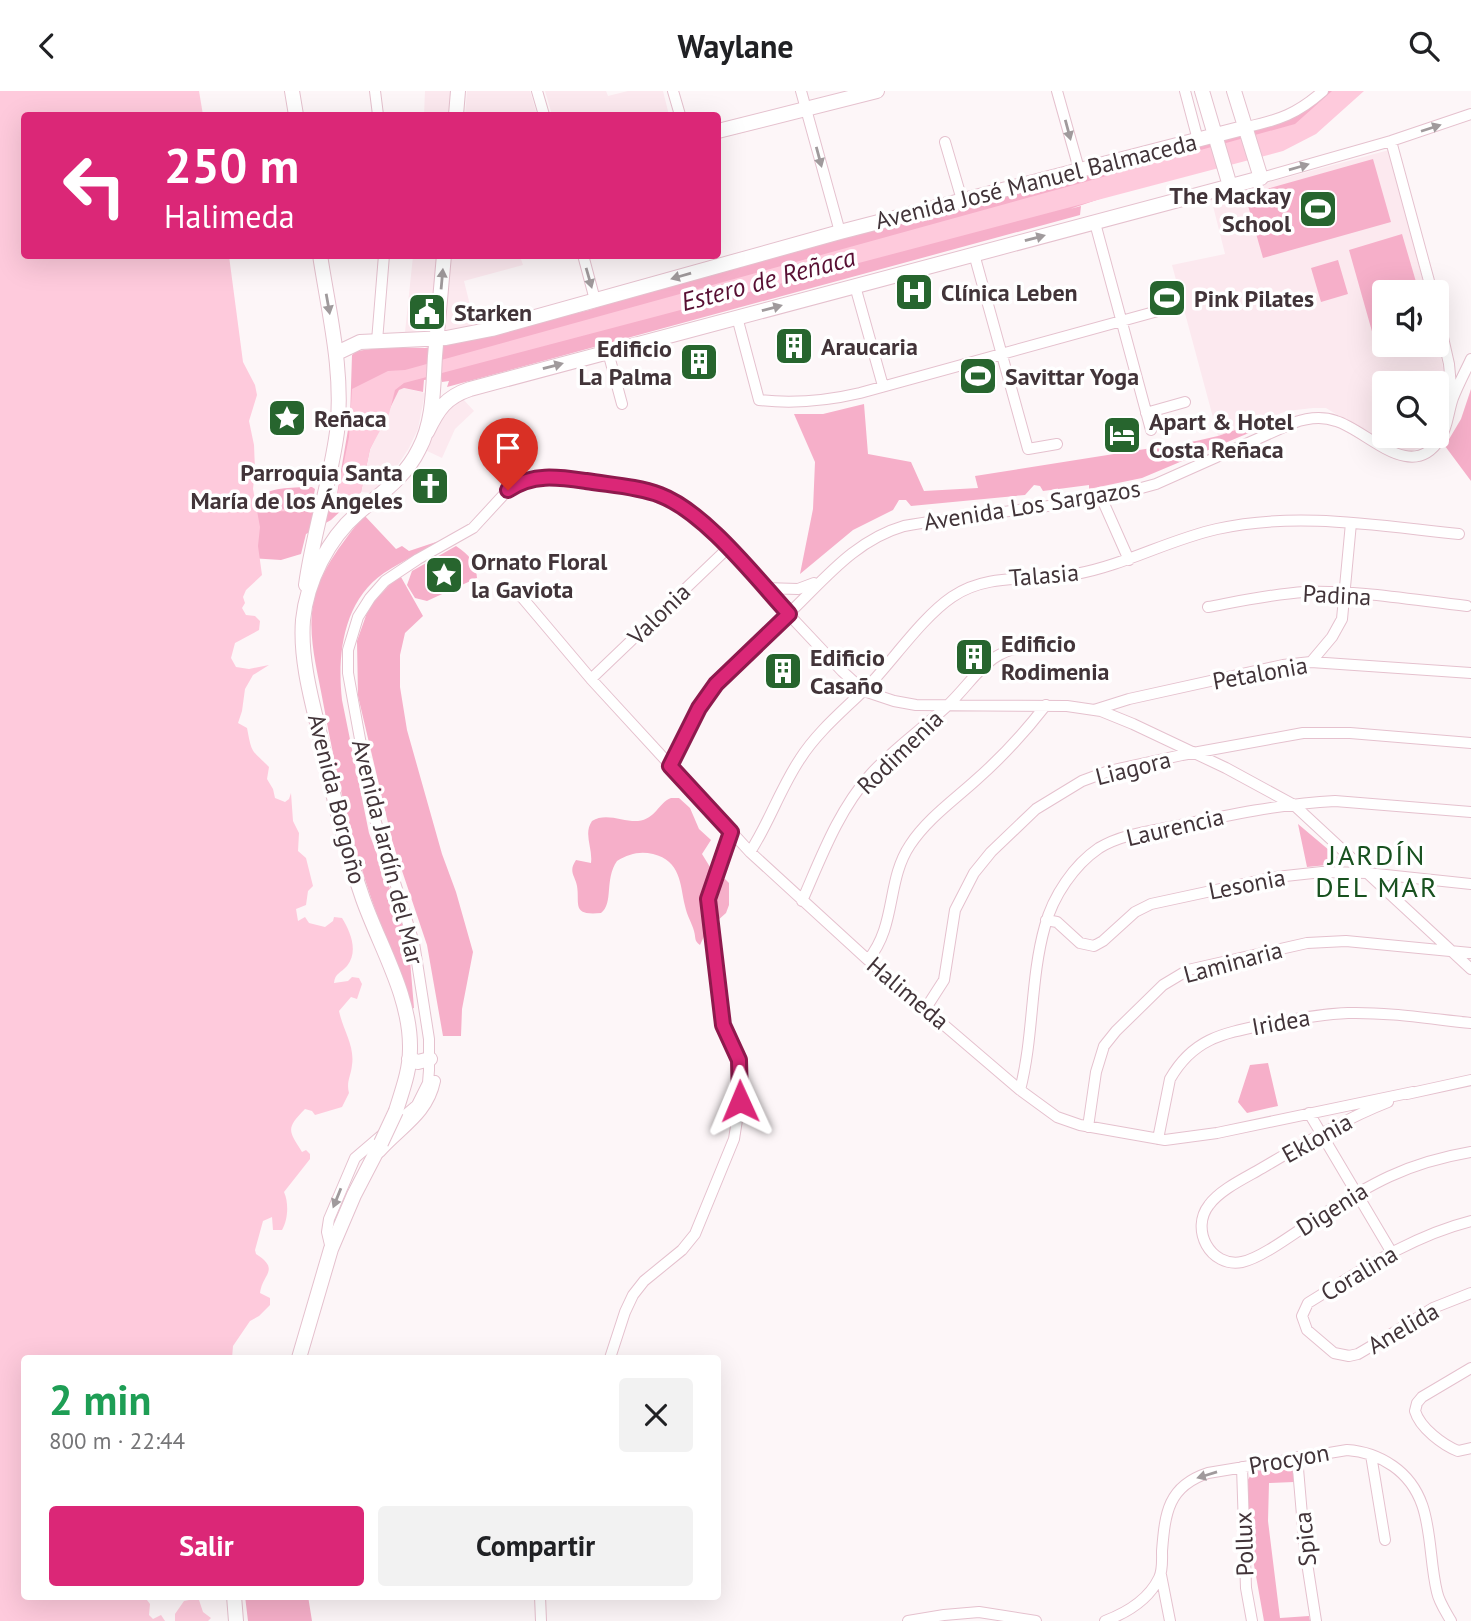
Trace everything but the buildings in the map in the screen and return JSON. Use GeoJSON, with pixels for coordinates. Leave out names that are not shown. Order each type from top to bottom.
{"type":"FeatureCollection","features":[{"type":"Feature","properties":{"kind":"main road"},"geometry":{"type":"LineString","coordinates":[[292,91],[296,112]]}},
{"type":"Feature","properties":{"kind":"main road"},"geometry":{"type":"LineString","coordinates":[[456,112],[458,91]]}},
{"type":"Feature","properties":{"kind":"main road"},"geometry":{"type":"LineString","coordinates":[[721,130],[877,91]]}},
{"type":"Feature","properties":{"kind":"main road"},"geometry":{"type":"LineString","coordinates":[[1202,91],[1228,179]]}},
{"type":"Feature","properties":{"kind":"main road"},"geometry":{"type":"LineString","coordinates":[[427,432],[442,403],[460,392],[1095,223],[1228,179],[1261,178],[1234,91]]}},
{"type":"Feature","properties":{"kind":"main road","name":"Avenida José Manuel Balmaceda"},"geometry":{"type":"LineString","coordinates":[[337,353],[353,343],[377,341],[436,346],[595,300],[718,260],[840,232],[1198,140],[1217,139],[1248,131]]}},
{"type":"Feature","properties":{"kind":"main road"},"geometry":{"type":"LineString","coordinates":[[303,620],[308,568],[327,486],[339,411],[337,353],[321,259]]}},
{"type":"Feature","properties":{"kind":"main road","name":"Avenida Borgoño"},"geometry":{"type":"LineString","coordinates":[[300,1355],[331,1249],[396,1111],[410,1059],[410,1037],[402,999],[363,898],[338,817],[309,685],[303,620],[315,576],[334,539],[355,515],[397,481],[413,461],[427,432],[444,259]]}},
{"type":"Feature","properties":{"kind":"main road"},"geometry":{"type":"LineString","coordinates":[[319,522],[323,534],[334,539]]}},
{"type":"Feature","properties":{"kind":"main road"},"geometry":{"type":"LineString","coordinates":[[410,1059],[418,1062],[430,1059]]}},
{"type":"Feature","properties":{"kind":"main road"},"geometry":{"type":"LineString","coordinates":[[234,1600],[236,1621]]}},
{"type":"Feature","properties":{"kind":"street"},"geometry":{"type":"LineString","coordinates":[[375,91],[378,112]]}},
{"type":"Feature","properties":{"kind":"street"},"geometry":{"type":"LineString","coordinates":[[537,91],[543,112]]}},
{"type":"Feature","properties":{"kind":"street"},"geometry":{"type":"LineString","coordinates":[[673,91],[679,112]]}},
{"type":"Feature","properties":{"kind":"street"},"geometry":{"type":"LineString","coordinates":[[800,91],[840,232]]}},
{"type":"Feature","properties":{"kind":"street"},"geometry":{"type":"LineString","coordinates":[[1058,91],[1079,169]]}},
{"type":"Feature","properties":{"kind":"street"},"geometry":{"type":"LineString","coordinates":[[1185,91],[1198,140]]}},
{"type":"Feature","properties":{"kind":"street","name":"Avenida José Manuel Balmaceda"},"geometry":{"type":"LineString","coordinates":[[1248,131],[1287,117],[1315,94]]}},
{"type":"Feature","properties":{"kind":"street"},"geometry":{"type":"LineString","coordinates":[[1261,178],[1391,142],[1471,114]]}},
{"type":"Feature","properties":{"kind":"street"},"geometry":{"type":"LineString","coordinates":[[945,142],[962,200]]}},
{"type":"Feature","properties":{"kind":"street"},"geometry":{"type":"LineString","coordinates":[[1391,142],[1429,280]]}},
{"type":"Feature","properties":{"kind":"street"},"geometry":{"type":"LineString","coordinates":[[1095,223],[1151,430]]}},
{"type":"Feature","properties":{"kind":"street"},"geometry":{"type":"LineString","coordinates":[[974,254],[1028,449],[1057,444]]}},
{"type":"Feature","properties":{"kind":"street"},"geometry":{"type":"LineString","coordinates":[[377,341],[384,259]]}},
{"type":"Feature","properties":{"kind":"street"},"geometry":{"type":"LineString","coordinates":[[584,259],[595,300]]}},
{"type":"Feature","properties":{"kind":"street"},"geometry":{"type":"LineString","coordinates":[[855,286],[883,386]]}},
{"type":"Feature","properties":{"kind":"street"},"geometry":{"type":"LineString","coordinates":[[737,317],[759,400],[816,401],[845,397],[1176,306]]}},
{"type":"Feature","properties":{"kind":"street"},"geometry":{"type":"LineString","coordinates":[[608,352],[622,404]]}},
{"type":"Feature","properties":{"kind":"street"},"geometry":{"type":"LineString","coordinates":[[1447,357],[1453,399]]}},
{"type":"Feature","properties":{"kind":"street","name":"Avenida Los Sargazos"},"geometry":{"type":"LineString","coordinates":[[670,766],[699,708],[716,684],[820,581],[863,544],[893,529],[929,521],[1101,497],[1156,484],[1307,419],[1337,421],[1393,453],[1416,455],[1428,451],[1441,438],[1453,399],[1471,359]]}},
{"type":"Feature","properties":{"kind":"street"},"geometry":{"type":"LineString","coordinates":[[1146,413],[1185,402]]}},
{"type":"Feature","properties":{"kind":"street","name":"Avenida Jardín del Mar"},"geometry":{"type":"LineString","coordinates":[[369,1165],[388,1143],[417,1118],[431,1097],[436,1066],[411,930],[374,816],[349,684],[348,650],[354,628],[377,589],[394,574],[465,534],[480,522],[508,490],[535,478],[563,478],[641,489],[660,495],[690,512],[728,548],[864,691],[904,703],[1046,705],[1094,710],[1116,716],[1294,805],[1471,969]]}},
{"type":"Feature","properties":{"kind":"street"},"geometry":{"type":"LineString","coordinates":[[1101,497],[1129,560]]}},
{"type":"Feature","properties":{"kind":"street","name":"Talasia"},"geometry":{"type":"LineString","coordinates":[[750,852],[811,743],[864,691],[943,604],[967,589],[999,579],[1069,576],[1129,560],[1181,539],[1235,526],[1298,520],[1460,534]]}},
{"type":"Feature","properties":{"kind":"street"},"geometry":{"type":"LineString","coordinates":[[1311,662],[1338,628],[1345,606],[1351,523]]}},
{"type":"Feature","properties":{"kind":"street","name":"Valonia"},"geometry":{"type":"LineString","coordinates":[[591,679],[728,548]]}},
{"type":"Feature","properties":{"kind":"street","name":"Avenida Los Sargazos"},"geometry":{"type":"LineString","coordinates":[[764,588],[798,589],[820,581]]}},
{"type":"Feature","properties":{"kind":"street","name":"Padina"},"geometry":{"type":"LineString","coordinates":[[1208,607],[1289,593],[1346,593],[1466,606]]}},
{"type":"Feature","properties":{"kind":"street","name":"Halimeda"},"geometry":{"type":"LineString","coordinates":[[520,594],[591,679],[750,852],[868,960],[1020,1090],[1057,1117],[1088,1127],[1157,1139],[1176,1139],[1217,1133],[1412,1092]]}},
{"type":"Feature","properties":{"kind":"street","name":"Rodimenia"},"geometry":{"type":"LineString","coordinates":[[802,901],[832,834],[859,789],[894,751],[948,705],[990,660],[1013,649],[1040,645]]}},
{"type":"Feature","properties":{"kind":"street","name":"Petalonia"},"geometry":{"type":"LineString","coordinates":[[1094,710],[1129,699],[1283,665],[1311,662],[1471,673]]}},
{"type":"Feature","properties":{"kind":"street"},"geometry":{"type":"LineString","coordinates":[[868,960],[883,936],[898,868],[910,844],[946,806],[978,779],[1046,705]]}},
{"type":"Feature","properties":{"kind":"street","name":"Liagora"},"geometry":{"type":"LineString","coordinates":[[926,1007],[941,987],[947,973],[950,933],[960,898],[974,873],[991,852],[1036,809],[1076,784],[1109,771],[1277,736],[1324,732],[1471,743]]}},
{"type":"Feature","properties":{"kind":"street","name":"Laurencia"},"geometry":{"type":"LineString","coordinates":[[1020,1090],[1030,1039],[1035,983],[1046,921],[1072,874],[1093,853],[1126,837],[1234,814],[1294,805],[1335,801],[1471,812]]}},
{"type":"Feature","properties":{"kind":"street"},"geometry":{"type":"LineString","coordinates":[[611,1355],[633,1295],[644,1281],[682,1250],[695,1234],[734,1139],[740,1101],[739,1060],[723,1025],[708,899],[731,832]]}},
{"type":"Feature","properties":{"kind":"street","name":"Lesonia"},"geometry":{"type":"LineString","coordinates":[[1046,921],[1060,924],[1080,943],[1094,946],[1135,912],[1160,901],[1301,873],[1367,873],[1471,884]]}},
{"type":"Feature","properties":{"kind":"street","name":"Laminaria"},"geometry":{"type":"LineString","coordinates":[[1088,1127],[1098,1063],[1104,1046],[1138,1008],[1179,974],[1197,967],[1307,943],[1346,941],[1471,953]]}},
{"type":"Feature","properties":{"kind":"street","name":"Iridea"},"geometry":{"type":"LineString","coordinates":[[1157,1139],[1170,1079],[1192,1051],[1224,1034],[1308,1017],[1346,1013],[1471,1023]]}},
{"type":"Feature","properties":{"kind":"street","name":"Avenida Jardín del Mar"},"geometry":{"type":"LineString","coordinates":[[331,1249],[327,1225],[351,1165],[360,1151],[417,1105],[428,1083],[429,1039]]}},
{"type":"Feature","properties":{"kind":"street","name":"Eklonia"},"geometry":{"type":"LineString","coordinates":[[1203,1241],[1200,1229],[1202,1217],[1215,1198],[1319,1134],[1412,1092],[1471,1080]]}},
{"type":"Feature","properties":{"kind":"street"},"geometry":{"type":"LineString","coordinates":[[1309,1113],[1392,1254]]}},
{"type":"Feature","properties":{"kind":"street","name":"Digenia"},"geometry":{"type":"LineString","coordinates":[[1203,1241],[1216,1256],[1225,1260],[1245,1261],[1390,1175],[1471,1152]]}},
{"type":"Feature","properties":{"kind":"street","name":"Coralina"},"geometry":{"type":"LineString","coordinates":[[1334,1353],[1305,1327],[1303,1316],[1308,1303],[1423,1236],[1471,1221]]}},
{"type":"Feature","properties":{"kind":"street","name":"Anelida"},"geometry":{"type":"LineString","coordinates":[[1334,1353],[1344,1356],[1358,1354],[1433,1308],[1471,1293]]}},
{"type":"Feature","properties":{"kind":"street"},"geometry":{"type":"LineString","coordinates":[[1471,1368],[1422,1397],[1416,1407],[1416,1416],[1424,1426],[1455,1450],[1471,1448]]}},
{"type":"Feature","properties":{"kind":"street","name":"Procyon"},"geometry":{"type":"LineString","coordinates":[[1170,1621],[1161,1575],[1167,1508],[1176,1494],[1201,1476],[1347,1450],[1371,1455],[1398,1469],[1420,1497],[1427,1517],[1437,1595],[1451,1621]]}},
{"type":"Feature","properties":{"kind":"street"},"geometry":{"type":"LineString","coordinates":[[1371,1455],[1385,1540]]}},
{"type":"Feature","properties":{"kind":"street","name":"Spica"},"geometry":{"type":"LineString","coordinates":[[1297,1457],[1305,1550],[1316,1621]]}},
{"type":"Feature","properties":{"kind":"street","name":"Pollux"},"geometry":{"type":"LineString","coordinates":[[1242,1467],[1246,1588],[1252,1621]]}},
{"type":"Feature","properties":{"kind":"street"},"geometry":{"type":"LineString","coordinates":[[1105,1621],[1133,1607],[1149,1592],[1161,1575]]}},
{"type":"Feature","properties":{"kind":"street"},"geometry":{"type":"LineString","coordinates":[[540,1600],[541,1621]]}},
{"type":"Feature","properties":{"kind":"street"},"geometry":{"type":"LineString","coordinates":[[908,1621],[979,1612],[1037,1621]]}},
{"type":"Feature","properties":{"kind":"shaded area"},"geometry":{"type":"Polygon","coordinates":[[[425,91],[451,91],[450,112],[424,112],[425,91]]]}},
{"type":"Feature","properties":{"kind":"shaded area"},"geometry":{"type":"Polygon","coordinates":[[[467,91],[530,91],[536,112],[465,112],[467,91]]]}},
{"type":"Feature","properties":{"kind":"shaded area"},"geometry":{"type":"Polygon","coordinates":[[[545,91],[606,91],[608,96],[628,91],[663,91],[668,112],[551,112],[545,91]]]}},
{"type":"Feature","properties":{"kind":"shaded area"},"geometry":{"type":"Polygon","coordinates":[[[1323,91],[1357,91],[1325,123],[1070,209],[1081,206],[1080,215],[447,387],[449,381],[442,382],[441,378],[424,380],[423,392],[404,388],[399,390],[370,449],[361,492],[331,520],[306,534],[301,554],[281,560],[250,558],[247,505],[255,499],[278,489],[312,487],[315,489],[311,510],[337,494],[350,418],[352,355],[357,351],[385,347],[425,348],[454,343],[589,310],[738,263],[1251,130],[1323,91]]]}},
{"type":"Feature","properties":{"kind":"shaded area","name":"The Mackay School"},"geometry":{"type":"Polygon","coordinates":[[[1389,150],[1423,280],[1372,280],[1372,357],[1441,357],[1443,371],[1372,371],[1372,436],[1326,408],[1287,411],[1218,436],[1172,265],[1225,254],[1211,198],[1389,150]]]}},
{"type":"Feature","properties":{"kind":"shaded area","name":"The Mackay School"},"geometry":{"type":"Polygon","coordinates":[[[1373,159],[1391,222],[1263,258],[1245,195],[1373,159]]]}},
{"type":"Feature","properties":{"kind":"shaded area","name":"The Mackay School"},"geometry":{"type":"Polygon","coordinates":[[[1402,234],[1415,280],[1372,280],[1372,331],[1349,250],[1402,234]]]}},
{"type":"Feature","properties":{"kind":"shaded area"},"geometry":{"type":"Polygon","coordinates":[[[413,259],[438,259],[431,331],[405,332],[413,259]]]}},
{"type":"Feature","properties":{"kind":"shaded area"},"geometry":{"type":"Polygon","coordinates":[[[450,259],[521,259],[523,265],[464,281],[475,325],[446,330],[443,324],[450,259]]]}},
{"type":"Feature","properties":{"kind":"shaded area"},"geometry":{"type":"Polygon","coordinates":[[[1338,260],[1348,294],[1321,302],[1311,268],[1338,260]]]}},
{"type":"Feature","properties":{"kind":"shaded area"},"geometry":{"type":"Polygon","coordinates":[[[404,388],[425,393],[418,429],[394,471],[371,493],[361,492],[370,449],[399,390],[404,388]]]}},
{"type":"Feature","properties":{"kind":"shaded area"},"geometry":{"type":"Polygon","coordinates":[[[1471,389],[1471,481],[1446,448],[1449,448],[1449,439],[1461,419],[1471,389]]]}},
{"type":"Feature","properties":{"kind":"shaded area"},"geometry":{"type":"Polygon","coordinates":[[[463,399],[474,411],[455,429],[442,458],[423,449],[445,410],[463,399]]]}},
{"type":"Feature","properties":{"kind":"shaded area"},"geometry":{"type":"Polygon","coordinates":[[[864,404],[868,454],[911,462],[924,491],[978,488],[975,476],[1196,441],[1264,420],[1263,427],[1142,478],[1089,489],[1089,485],[1043,491],[1040,486],[1034,485],[1025,495],[911,506],[906,500],[899,500],[893,510],[853,530],[800,574],[813,509],[815,462],[794,414],[823,414],[864,404]]]}},
{"type":"Feature","properties":{"kind":"shaded area","name":"The Mackay School"},"geometry":{"type":"Polygon","coordinates":[[[1393,448],[1421,448],[1407,452],[1393,448]]]}},
{"type":"Feature","properties":{"kind":"shaded area"},"geometry":{"type":"Polygon","coordinates":[[[364,515],[396,549],[402,546],[409,551],[451,537],[392,568],[370,585],[351,614],[342,647],[342,700],[369,833],[409,948],[414,1008],[410,1009],[349,823],[314,657],[314,598],[331,561],[364,515]]]}},
{"type":"Feature","properties":{"kind":"shaded area","name":"Ornato Floral la Gaviota"},"geometry":{"type":"Polygon","coordinates":[[[456,546],[471,559],[477,578],[427,601],[415,598],[407,585],[412,571],[456,546]]]}},
{"type":"Feature","properties":{"kind":"shaded area"},"geometry":{"type":"Polygon","coordinates":[[[401,577],[423,616],[405,633],[400,655],[400,687],[407,730],[473,952],[462,1009],[461,1036],[443,1036],[427,945],[393,844],[358,696],[357,641],[369,607],[393,581],[401,577]]]}},
{"type":"Feature","properties":{"kind":"shaded area"},"geometry":{"type":"Polygon","coordinates":[[[671,798],[679,798],[690,808],[699,829],[711,840],[702,854],[711,873],[729,883],[729,905],[726,913],[707,930],[700,945],[696,941],[686,910],[678,874],[662,857],[643,853],[617,861],[611,876],[607,903],[601,913],[585,913],[581,911],[578,903],[572,868],[576,860],[591,863],[588,831],[592,821],[603,817],[644,820],[671,798]]]}},
{"type":"Feature","properties":{"kind":"shaded area"},"geometry":{"type":"Polygon","coordinates":[[[1298,824],[1342,861],[1337,864],[1307,867],[1298,824]]]}},
{"type":"Feature","properties":{"kind":"shaded area"},"geometry":{"type":"Polygon","coordinates":[[[1268,1063],[1278,1106],[1247,1113],[1238,1102],[1250,1065],[1268,1063]]]}},
{"type":"Feature","properties":{"kind":"shaded area"},"geometry":{"type":"Polygon","coordinates":[[[1289,1466],[1293,1469],[1294,1482],[1269,1483],[1268,1521],[1280,1618],[1309,1616],[1310,1621],[1264,1621],[1249,1537],[1247,1481],[1253,1472],[1289,1466]]]}},
{"type":"Feature","properties":{"kind":"shaded area"},"geometry":{"type":"Polygon","coordinates":[[[245,1600],[309,1600],[312,1621],[248,1621],[245,1600]]]}},
{"type":"Feature","properties":{"kind":"water"},"geometry":{"type":"Polygon","coordinates":[[[0,91],[199,91],[202,112],[21,112],[21,259],[229,259],[243,362],[257,395],[249,421],[254,445],[253,489],[260,527],[258,546],[262,575],[246,590],[242,608],[246,615],[255,616],[260,621],[259,630],[235,643],[231,658],[236,667],[249,669],[269,665],[253,675],[245,689],[238,723],[247,728],[253,751],[269,767],[267,779],[275,798],[285,802],[291,793],[293,821],[299,833],[298,851],[306,858],[313,886],[308,891],[306,905],[296,909],[298,921],[305,917],[309,923],[325,927],[334,917],[342,918],[350,935],[353,948],[351,960],[337,975],[334,983],[348,981],[352,977],[359,978],[362,984],[357,999],[351,997],[339,1011],[352,1051],[349,1093],[342,1107],[315,1115],[305,1109],[294,1121],[291,1130],[294,1139],[302,1152],[306,1150],[310,1154],[310,1159],[284,1192],[287,1211],[282,1230],[273,1230],[272,1217],[263,1221],[255,1250],[269,1268],[260,1293],[270,1298],[270,1305],[250,1321],[233,1346],[232,1355],[21,1355],[21,1600],[147,1600],[150,1604],[149,1615],[153,1619],[161,1615],[165,1621],[0,1621],[0,91]]]}},
{"type":"Feature","properties":{"kind":"water"},"geometry":{"type":"Polygon","coordinates":[[[1332,91],[1364,91],[1316,134],[1283,151],[404,383],[395,390],[389,414],[370,449],[361,492],[334,511],[349,437],[352,389],[388,371],[405,370],[1295,124],[1332,91]]]}},
{"type":"Feature","properties":{"kind":"water"},"geometry":{"type":"Polygon","coordinates":[[[199,1600],[203,1612],[211,1618],[208,1621],[175,1621],[175,1614],[184,1601],[199,1600]]]}},
{"type":"Feature","properties":{"kind":"waterway","name":"Estero de Reñaca"},"geometry":{"type":"LineString","coordinates":[[257,510],[301,510],[317,507]]}},
{"type":"Feature","properties":{"kind":"place","name":"The Mackay School"},"geometry":{"type":"Point","coordinates":[1318,209]}},
{"type":"Feature","properties":{"kind":"place","name":"Clínica Leben"},"geometry":{"type":"Point","coordinates":[914,292]}},
{"type":"Feature","properties":{"kind":"place","name":"Pink Pilates"},"geometry":{"type":"Point","coordinates":[1167,298]}},
{"type":"Feature","properties":{"kind":"place","name":"Starken"},"geometry":{"type":"Point","coordinates":[427,312]}},
{"type":"Feature","properties":{"kind":"place","name":"Araucaria"},"geometry":{"type":"Point","coordinates":[794,346]}},
{"type":"Feature","properties":{"kind":"place","name":"Edificio La Palma"},"geometry":{"type":"Point","coordinates":[699,362]}},
{"type":"Feature","properties":{"kind":"place","name":"Savittar Yoga"},"geometry":{"type":"Point","coordinates":[978,376]}},
{"type":"Feature","properties":{"kind":"place","name":"Reñaca"},"geometry":{"type":"Point","coordinates":[287,418]}},
{"type":"Feature","properties":{"kind":"place","name":"Apart & Hotel Costa Reñaca"},"geometry":{"type":"Point","coordinates":[1122,435]}},
{"type":"Feature","properties":{"kind":"place","name":"Parroquia Santa María de los Ángeles"},"geometry":{"type":"Point","coordinates":[430,486]}},
{"type":"Feature","properties":{"kind":"place","name":"Ornato Floral la Gaviota"},"geometry":{"type":"Point","coordinates":[444,575]}},
{"type":"Feature","properties":{"kind":"place","name":"Edificio Rodimenia"},"geometry":{"type":"Point","coordinates":[974,657]}},
{"type":"Feature","properties":{"kind":"place","name":"Edificio Casaño"},"geometry":{"type":"Point","coordinates":[783,671]}},
{"type":"Feature","properties":{"kind":"district","name":"JARDÍN DEL MAR"},"geometry":{"type":"Point","coordinates":[1377,870]}},
{"type":"Feature","properties":{"kind":"route"},"geometry":{"type":"LineString","coordinates":[[508,490],[535,478],[546,477],[641,489],[666,498],[698,518],[789,614],[716,684],[699,708],[670,766],[731,832],[708,899],[723,1025],[739,1060],[740,1101]]}}]}
